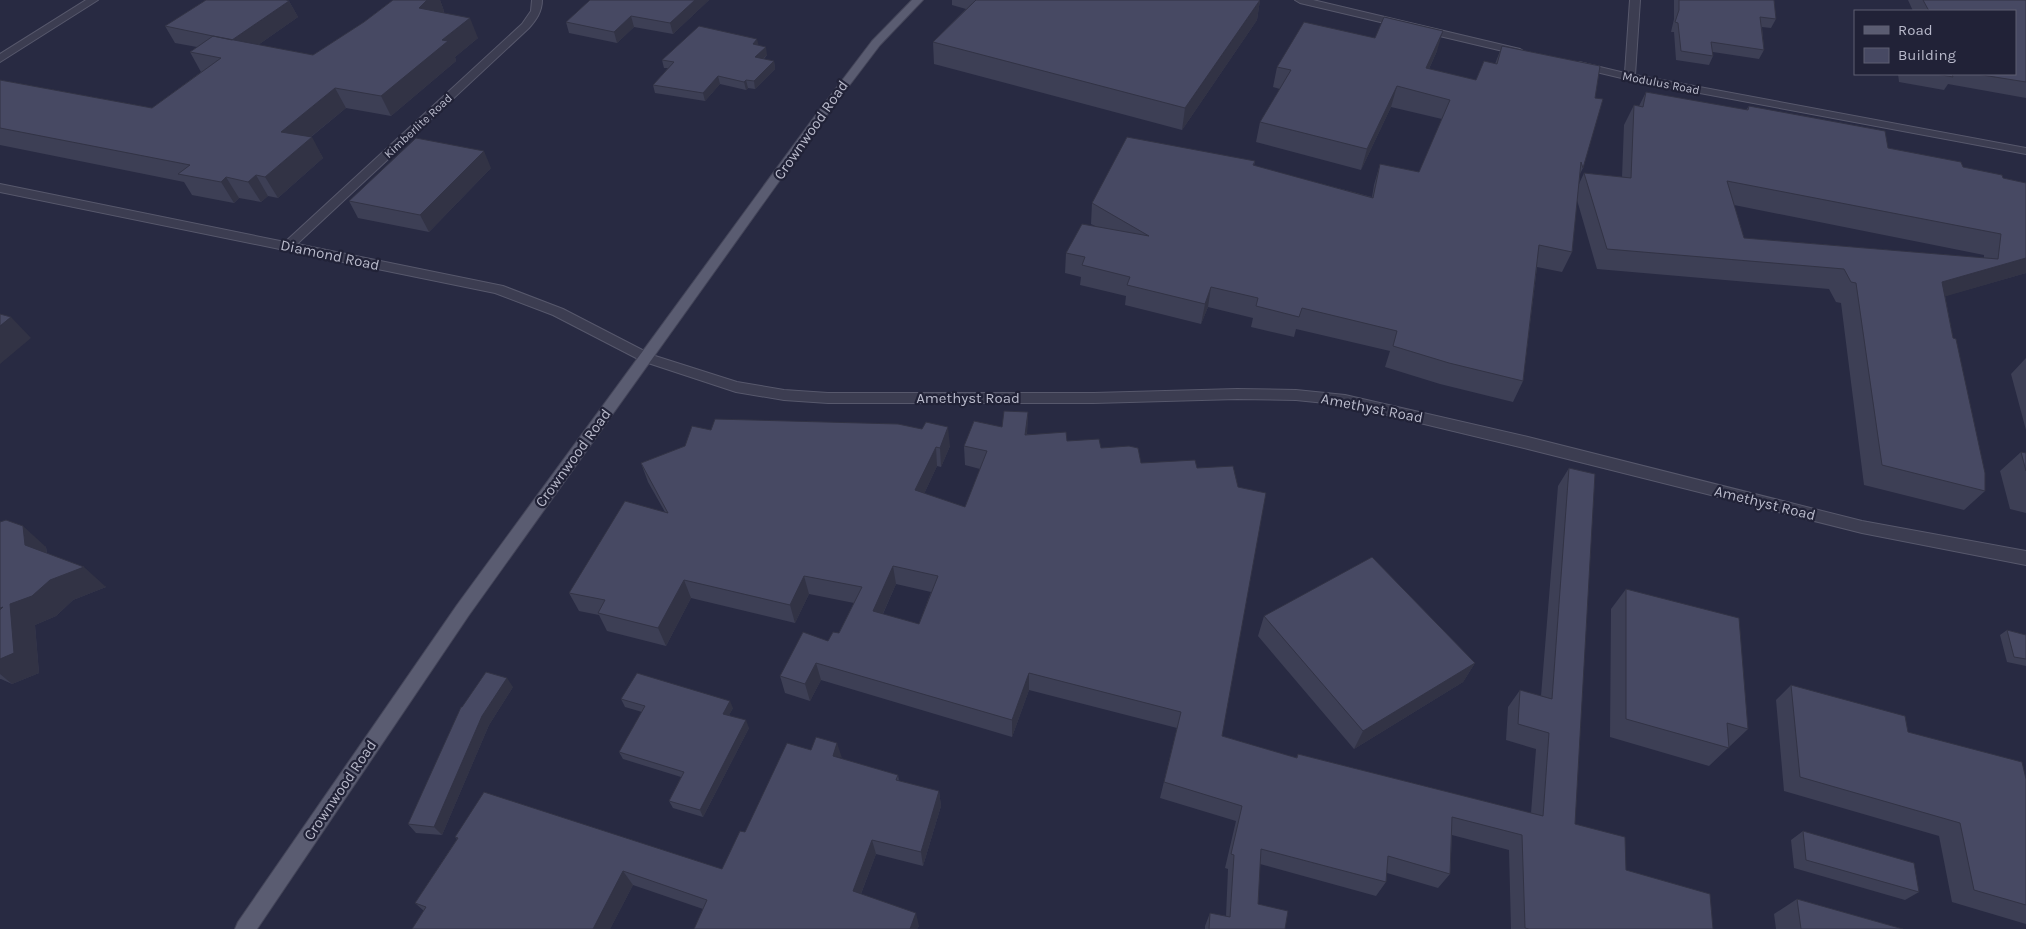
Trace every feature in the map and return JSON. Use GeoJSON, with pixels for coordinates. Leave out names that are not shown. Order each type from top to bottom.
{"type":"FeatureCollection","features":[{"type":"Feature","properties":{"kind":"main road","name":"Crownwood Road"},"geometry":{"type":"LineString","coordinates":[[245,929],[463,610],[860,63],[881,37],[918,0]]}},
{"type":"Feature","properties":{"kind":"street"},"geometry":{"type":"LineString","coordinates":[[0,59],[93,0]]}},
{"type":"Feature","properties":{"kind":"street","name":"Kimberlite Road"},"geometry":{"type":"LineString","coordinates":[[288,246],[512,38],[535,15],[538,0]]}},
{"type":"Feature","properties":{"kind":"street"},"geometry":{"type":"LineString","coordinates":[[1300,0],[1535,55]]}},
{"type":"Feature","properties":{"kind":"street"},"geometry":{"type":"LineString","coordinates":[[1630,77],[1635,0]]}},
{"type":"Feature","properties":{"kind":"street","name":"Modulus Road"},"geometry":{"type":"LineString","coordinates":[[1563,62],[1630,77],[2026,151]]}},
{"type":"Feature","properties":{"kind":"street","name":"Diamond Road"},"geometry":{"type":"LineString","coordinates":[[0,188],[498,290],[558,312],[647,358]]}},
{"type":"Feature","properties":{"kind":"street","name":"Amethyst Road"},"geometry":{"type":"LineString","coordinates":[[647,358],[736,387],[784,396],[828,398],[1094,398],[1296,395],[1345,400],[1528,443],[1862,527],[2026,558]]}},
{"type":"Feature","properties":{"kind":"building"},"geometry":{"type":"Polygon","coordinates":[[[206,0],[289,1],[232,40],[165,26],[206,0]]]}},
{"type":"Feature","properties":{"kind":"building"},"geometry":{"type":"Polygon","coordinates":[[[393,0],[427,0],[419,8],[470,18],[442,40],[448,41],[381,96],[335,88],[281,132],[312,137],[265,177],[256,175],[248,182],[226,177],[221,182],[178,174],[190,165],[0,128],[0,80],[152,108],[221,58],[190,52],[213,36],[313,55],[364,22],[393,0]]]}},
{"type":"Feature","properties":{"kind":"building"},"geometry":{"type":"Polygon","coordinates":[[[590,0],[695,0],[670,23],[631,16],[614,32],[566,22],[590,0]]]}},
{"type":"Feature","properties":{"kind":"building"},"geometry":{"type":"Polygon","coordinates":[[[976,0],[1260,0],[1185,108],[933,42],[976,0]]]}},
{"type":"Feature","properties":{"kind":"building"},"geometry":{"type":"Polygon","coordinates":[[[1679,0],[1774,0],[1776,19],[1760,17],[1764,50],[1711,42],[1713,56],[1681,51],[1678,23],[1675,22],[1679,10],[1679,0]]]}},
{"type":"Feature","properties":{"kind":"building"},"geometry":{"type":"Polygon","coordinates":[[[1923,0],[2026,0],[2026,82],[1982,75],[2016,75],[2016,10],[1928,10],[1923,0]]]}},
{"type":"Feature","properties":{"kind":"building"},"geometry":{"type":"Polygon","coordinates":[[[1384,17],[1443,31],[1426,68],[1476,80],[1484,61],[1497,64],[1502,46],[1600,66],[1595,98],[1603,99],[1583,168],[1581,162],[1572,252],[1539,245],[1523,381],[1449,363],[1393,346],[1397,331],[1302,308],[1299,317],[1256,306],[1258,298],[1211,287],[1205,304],[1127,285],[1130,277],[1082,265],[1085,257],[1066,253],[1082,224],[1149,236],[1092,203],[1127,137],[1255,161],[1253,165],[1373,198],[1380,164],[1419,172],[1450,100],[1397,86],[1367,149],[1260,122],[1291,70],[1277,67],[1304,22],[1375,38],[1384,17]]]}},
{"type":"Feature","properties":{"kind":"building"},"geometry":{"type":"Polygon","coordinates":[[[699,26],[757,39],[753,44],[766,47],[755,57],[774,61],[754,81],[746,80],[744,82],[718,76],[703,93],[653,85],[674,62],[662,60],[699,26]]]}},
{"type":"Feature","properties":{"kind":"building"},"geometry":{"type":"Polygon","coordinates":[[[1646,92],[1748,110],[1749,106],[1885,131],[1888,148],[1961,162],[1963,167],[2002,175],[2003,178],[2026,183],[2026,258],[1942,282],[1953,338],[1956,339],[1985,473],[1985,491],[1882,465],[1856,283],[1851,282],[1844,269],[1607,249],[1584,173],[1631,178],[1634,105],[1643,107],[1646,92]],[[1727,181],[1744,238],[1998,259],[2001,234],[1727,181]]]}},
{"type":"Feature","properties":{"kind":"building"},"geometry":{"type":"Polygon","coordinates":[[[416,138],[484,151],[420,215],[349,201],[416,138]]]}},
{"type":"Feature","properties":{"kind":"building"},"geometry":{"type":"Polygon","coordinates":[[[0,314],[11,317],[0,326],[0,314]]]}},
{"type":"Feature","properties":{"kind":"building"},"geometry":{"type":"Polygon","coordinates":[[[1004,411],[1028,412],[1025,435],[1066,432],[1067,441],[1099,439],[1101,448],[1129,446],[1138,448],[1141,463],[1195,460],[1197,468],[1233,466],[1238,487],[1266,493],[1222,736],[1297,758],[1298,754],[1543,816],[1549,733],[1518,724],[1520,690],[1552,699],[1569,468],[1595,474],[1575,824],[1625,837],[1626,870],[1710,894],[1713,929],[1525,928],[1522,835],[1452,817],[1450,874],[1388,856],[1386,882],[1261,849],[1258,904],[1288,911],[1285,929],[1209,929],[1210,913],[1230,917],[1234,855],[1231,854],[1242,806],[1164,782],[1181,712],[1029,673],[1012,720],[816,663],[805,684],[780,676],[803,632],[828,641],[833,632],[839,633],[862,587],[804,576],[790,605],[684,580],[658,628],[598,613],[605,600],[569,593],[625,501],[668,513],[641,463],[685,446],[692,426],[711,430],[715,419],[898,424],[922,429],[926,422],[948,427],[940,448],[936,447],[915,490],[965,507],[987,451],[964,446],[974,421],[1002,427],[1004,411]],[[893,566],[873,611],[919,624],[938,576],[893,566]]]}},
{"type":"Feature","properties":{"kind":"building"},"geometry":{"type":"Polygon","coordinates":[[[2021,452],[2026,453],[2026,471],[2021,452]]]}},
{"type":"Feature","properties":{"kind":"building"},"geometry":{"type":"Polygon","coordinates":[[[6,520],[23,526],[25,545],[84,567],[50,580],[32,596],[10,604],[14,653],[0,659],[0,610],[3,607],[0,608],[0,522],[6,520]]]}},
{"type":"Feature","properties":{"kind":"building"},"geometry":{"type":"Polygon","coordinates":[[[1372,557],[1475,663],[1363,731],[1264,616],[1372,557]]]}},
{"type":"Feature","properties":{"kind":"building"},"geometry":{"type":"Polygon","coordinates":[[[1626,589],[1739,618],[1748,729],[1727,723],[1729,748],[1626,719],[1626,589]]]}},
{"type":"Feature","properties":{"kind":"building"},"geometry":{"type":"Polygon","coordinates":[[[2007,630],[2026,635],[2026,659],[2014,657],[2007,630]]]}},
{"type":"Feature","properties":{"kind":"building"},"geometry":{"type":"Polygon","coordinates":[[[486,672],[507,678],[482,716],[434,827],[408,824],[461,707],[486,672]]]}},
{"type":"Feature","properties":{"kind":"building"},"geometry":{"type":"Polygon","coordinates":[[[637,673],[730,701],[723,714],[746,720],[700,810],[669,801],[684,772],[619,752],[645,706],[621,699],[637,673]]]}},
{"type":"Feature","properties":{"kind":"building"},"geometry":{"type":"Polygon","coordinates":[[[1791,685],[1905,716],[1908,732],[2022,762],[2026,779],[2026,905],[1974,890],[1960,823],[1800,777],[1791,685]]]}},
{"type":"Feature","properties":{"kind":"building"},"geometry":{"type":"Polygon","coordinates":[[[816,737],[837,743],[833,756],[898,775],[896,780],[939,791],[921,852],[872,840],[853,891],[916,913],[910,929],[694,929],[707,900],[623,871],[593,929],[412,929],[426,907],[415,903],[458,838],[455,837],[484,792],[722,869],[740,831],[745,832],[787,743],[811,750],[816,737]]]}},
{"type":"Feature","properties":{"kind":"building"},"geometry":{"type":"Polygon","coordinates":[[[1803,831],[1914,863],[1919,892],[1806,860],[1803,831]]]}},
{"type":"Feature","properties":{"kind":"building"},"geometry":{"type":"Polygon","coordinates":[[[1797,899],[1903,929],[1801,929],[1797,899]]]}}]}
